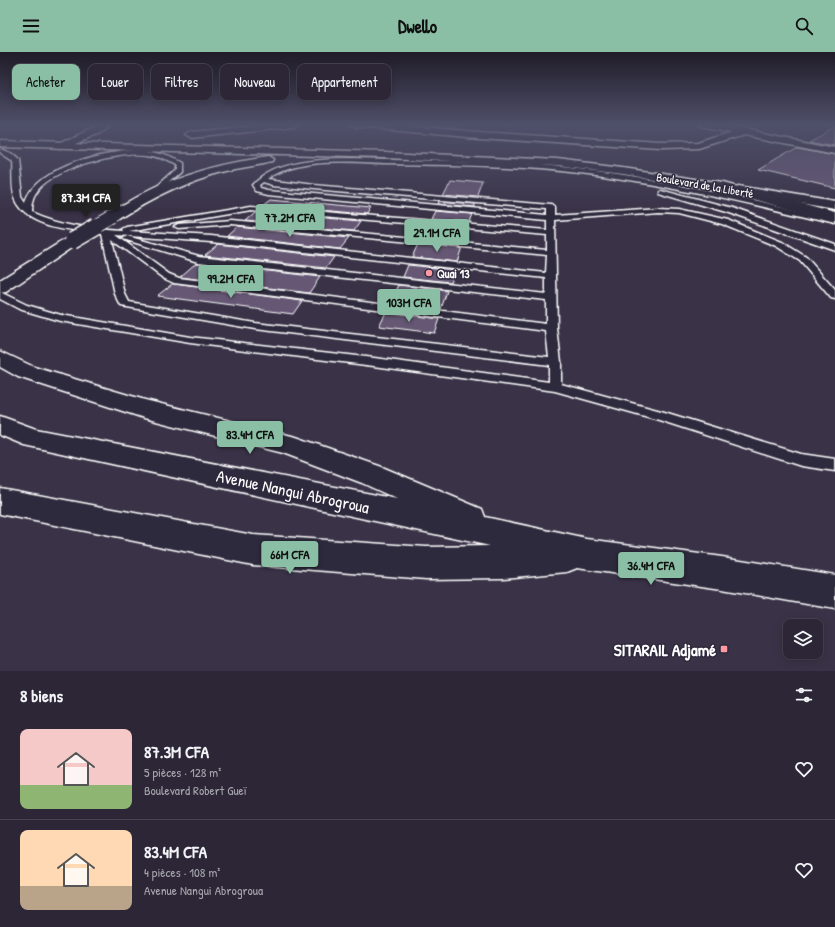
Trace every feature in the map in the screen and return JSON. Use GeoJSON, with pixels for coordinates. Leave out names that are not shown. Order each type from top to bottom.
{"type":"FeatureCollection","features":[{"type":"Feature","properties":{"kind":"main road","name":"Boulevard de la Liberté"},"geometry":{"type":"LineString","coordinates":[[309,153],[558,163],[623,171],[835,206]]}},
{"type":"Feature","properties":{"kind":"main road"},"geometry":{"type":"LineString","coordinates":[[0,288],[72,241],[152,194],[212,172],[265,160],[385,155]]}},
{"type":"Feature","properties":{"kind":"main road"},"geometry":{"type":"LineString","coordinates":[[722,187],[835,217]]}},
{"type":"Feature","properties":{"kind":"main road"},"geometry":{"type":"LineString","coordinates":[[0,358],[26,372],[144,409],[287,444],[372,475],[510,536]]}},
{"type":"Feature","properties":{"kind":"main road","name":"Avenue Nangui Abrogroua"},"geometry":{"type":"LineString","coordinates":[[0,425],[33,438],[510,536],[587,555],[722,573],[835,592]]}},
{"type":"Feature","properties":{"kind":"main road","name":"Avenue Nangui Abrogroua"},"geometry":{"type":"LineString","coordinates":[[0,501],[254,550],[426,563],[503,562],[587,555]]}},
{"type":"Feature","properties":{"kind":"lane"},"geometry":{"type":"LineString","coordinates":[[5,153],[15,160],[18,197],[28,213],[46,221],[106,232],[198,260],[551,298]]}},
{"type":"Feature","properties":{"kind":"lane"},"geometry":{"type":"LineString","coordinates":[[28,213],[29,199],[36,188],[49,178],[63,169],[100,158],[144,153],[171,158],[178,164],[178,171],[152,194]]}},
{"type":"Feature","properties":{"kind":"lane"},"geometry":{"type":"LineString","coordinates":[[835,222],[705,191],[571,170],[457,162],[319,163],[292,166],[272,173],[256,185],[259,190],[269,192],[552,218],[658,210],[679,211],[699,215],[752,232],[780,244],[803,259],[835,296]]}},
{"type":"Feature","properties":{"kind":"lane"},"geometry":{"type":"LineString","coordinates":[[571,170],[716,206],[835,247]]}},
{"type":"Feature","properties":{"kind":"lane"},"geometry":{"type":"LineString","coordinates":[[262,179],[274,183],[314,187],[552,207],[551,328],[555,362],[555,387]]}},
{"type":"Feature","properties":{"kind":"lane"},"geometry":{"type":"LineString","coordinates":[[106,232],[251,208],[552,234]]}},
{"type":"Feature","properties":{"kind":"lane"},"geometry":{"type":"LineString","coordinates":[[106,232],[230,223],[552,252]]}},
{"type":"Feature","properties":{"kind":"lane"},"geometry":{"type":"LineString","coordinates":[[106,232],[211,239],[551,276]]}},
{"type":"Feature","properties":{"kind":"lane"},"geometry":{"type":"LineString","coordinates":[[106,232],[166,276],[177,281],[551,328]]}},
{"type":"Feature","properties":{"kind":"lane"},"geometry":{"type":"LineString","coordinates":[[106,232],[120,294],[125,304],[255,326],[555,362]]}},
{"type":"Feature","properties":{"kind":"lane"},"geometry":{"type":"LineString","coordinates":[[0,295],[23,308],[60,318],[190,340],[374,362],[555,387],[661,416],[801,460],[835,465]]}},
{"type":"Feature","properties":{"kind":"building"},"geometry":{"type":"Polygon","coordinates":[[[787,153],[835,154],[835,188],[758,170],[787,153]]]}},
{"type":"Feature","properties":{"kind":"building"},"geometry":{"type":"Polygon","coordinates":[[[450,180],[483,183],[478,197],[443,194],[450,180]]]}},
{"type":"Feature","properties":{"kind":"building"},"geometry":{"type":"Polygon","coordinates":[[[271,199],[371,208],[367,214],[263,205],[271,199]]]}},
{"type":"Feature","properties":{"kind":"building"},"geometry":{"type":"Polygon","coordinates":[[[439,201],[475,204],[475,207],[438,204],[439,201]]]}},
{"type":"Feature","properties":{"kind":"building"},"geometry":{"type":"Polygon","coordinates":[[[435,211],[472,214],[469,222],[431,219],[435,211]]]}},
{"type":"Feature","properties":{"kind":"building"},"geometry":{"type":"Polygon","coordinates":[[[255,212],[361,221],[354,231],[245,221],[255,212]]]}},
{"type":"Feature","properties":{"kind":"building"},"geometry":{"type":"Polygon","coordinates":[[[427,226],[467,230],[463,241],[422,237],[427,226]]]}},
{"type":"Feature","properties":{"kind":"building"},"geometry":{"type":"Polygon","coordinates":[[[237,227],[349,238],[340,249],[227,236],[237,227]]]}},
{"type":"Feature","properties":{"kind":"building"},"geometry":{"type":"Polygon","coordinates":[[[218,244],[334,257],[326,268],[205,255],[218,244]]]}},
{"type":"Feature","properties":{"kind":"building"},"geometry":{"type":"Polygon","coordinates":[[[418,244],[461,248],[461,250],[457,262],[412,257],[418,244]]]}},
{"type":"Feature","properties":{"kind":"building"},"geometry":{"type":"Polygon","coordinates":[[[196,263],[320,277],[309,293],[180,277],[196,263]]]}},
{"type":"Feature","properties":{"kind":"building"},"geometry":{"type":"Polygon","coordinates":[[[408,265],[455,270],[450,282],[403,277],[408,265]]]}},
{"type":"Feature","properties":{"kind":"building"},"geometry":{"type":"Polygon","coordinates":[[[172,284],[302,301],[293,314],[157,296],[172,284]]]}},
{"type":"Feature","properties":{"kind":"building"},"geometry":{"type":"Polygon","coordinates":[[[399,285],[447,291],[441,309],[390,303],[399,285]]]}},
{"type":"Feature","properties":{"kind":"building"},"geometry":{"type":"Polygon","coordinates":[[[386,312],[439,319],[434,333],[379,326],[386,312]]]}},
{"type":"Feature","properties":{"kind":"place","name":"Quai 13"},"geometry":{"type":"Point","coordinates":[429,273]}},
{"type":"Feature","properties":{"kind":"place","name":"SITARAIL Adjamé"},"geometry":{"type":"Point","coordinates":[724,649]}}]}
